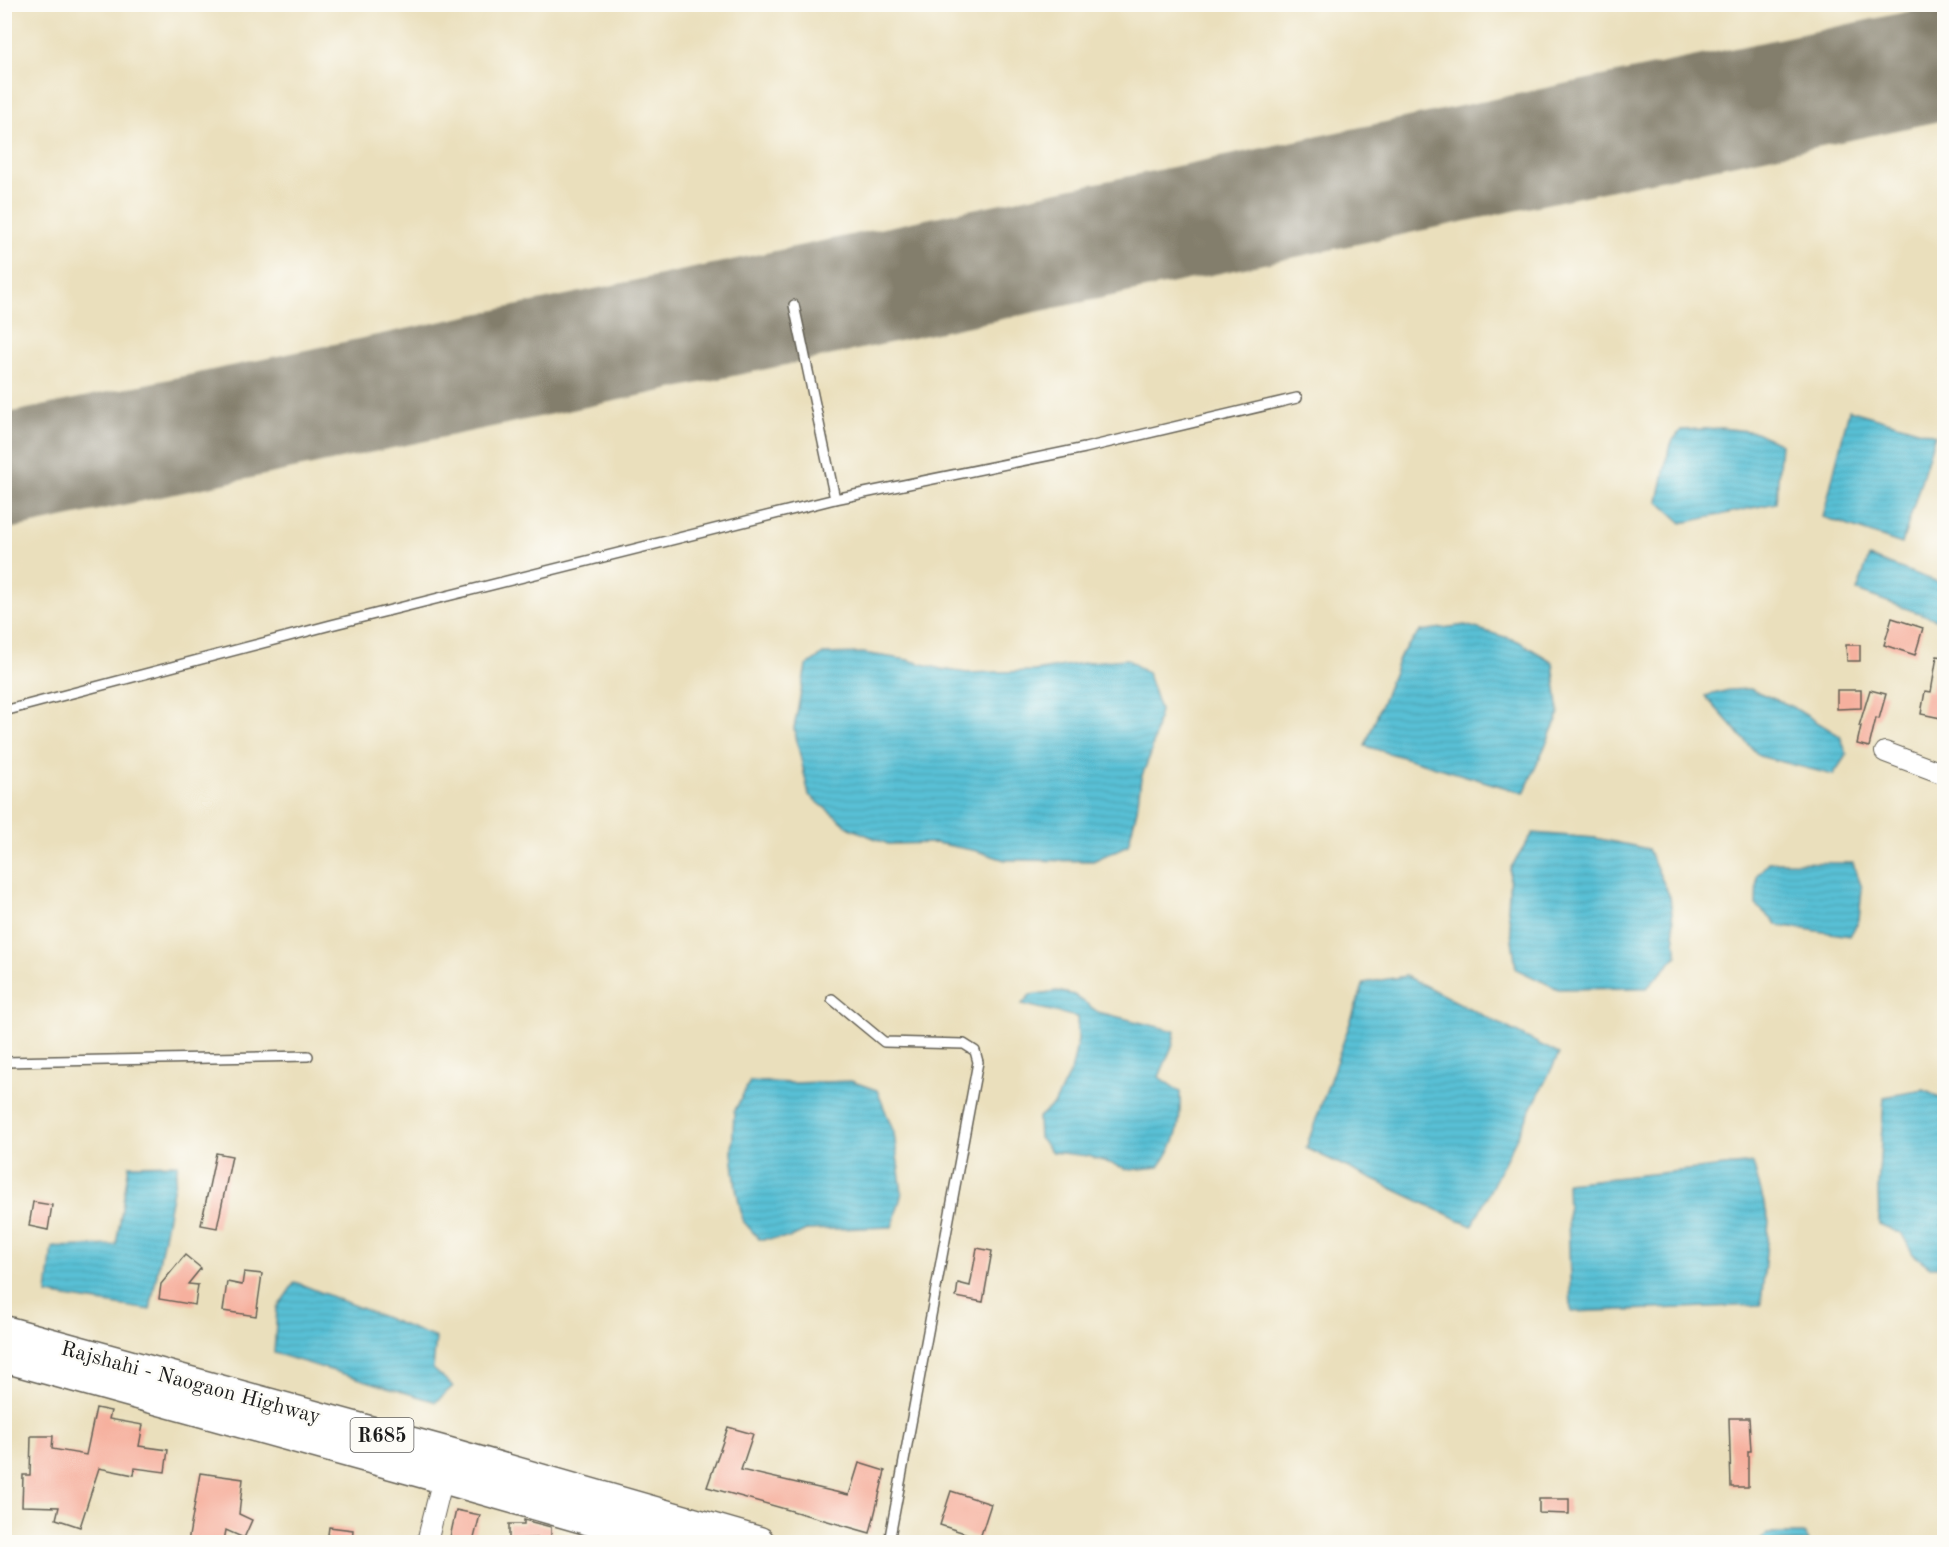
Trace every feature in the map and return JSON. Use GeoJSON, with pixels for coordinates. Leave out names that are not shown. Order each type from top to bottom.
{"type":"FeatureCollection","features":[{"type":"Feature","properties":{"kind":"main road","name":"Rajshahi - Naogaon Highway"},"geometry":{"type":"LineString","coordinates":[[4,1330],[759,1542]]}},
{"type":"Feature","properties":{"kind":"main road","name":"Rajshahi - Naogaon Highway"},"geometry":{"type":"LineString","coordinates":[[4,1357],[667,1542]]}},
{"type":"Feature","properties":{"kind":"street"},"geometry":{"type":"LineString","coordinates":[[1885,752],[1944,774]]}},
{"type":"Feature","properties":{"kind":"street"},"geometry":{"type":"LineString","coordinates":[[427,1542],[443,1478]]}},
{"type":"Feature","properties":{"kind":"lane"},"geometry":{"type":"LineString","coordinates":[[795,305],[835,499]]}},
{"type":"Feature","properties":{"kind":"lane"},"geometry":{"type":"LineString","coordinates":[[4,711],[331,625],[835,499],[1085,448],[1297,398]]}},
{"type":"Feature","properties":{"kind":"lane"},"geometry":{"type":"LineString","coordinates":[[832,999],[884,1042],[964,1044],[975,1051],[978,1062],[889,1542]]}},
{"type":"Feature","properties":{"kind":"lane"},"geometry":{"type":"LineString","coordinates":[[4,1062],[308,1056]]}},
{"type":"Feature","properties":{"kind":"water"},"geometry":{"type":"Polygon","coordinates":[[[1849,410],[1935,435],[1902,544],[1823,517],[1849,410]]]}},
{"type":"Feature","properties":{"kind":"water"},"geometry":{"type":"Polygon","coordinates":[[[1722,428],[1756,432],[1781,444],[1776,503],[1682,523],[1658,501],[1670,444],[1681,430],[1722,428]]]}},
{"type":"Feature","properties":{"kind":"water"},"geometry":{"type":"Polygon","coordinates":[[[1869,557],[1944,584],[1944,622],[1857,591],[1869,557]]]}},
{"type":"Feature","properties":{"kind":"water"},"geometry":{"type":"Polygon","coordinates":[[[1465,625],[1518,641],[1553,662],[1559,715],[1524,793],[1365,746],[1401,654],[1421,631],[1465,625]]]}},
{"type":"Feature","properties":{"kind":"water"},"geometry":{"type":"Polygon","coordinates":[[[863,653],[967,673],[1034,671],[1127,659],[1148,674],[1160,710],[1151,753],[1141,778],[1137,810],[1128,845],[1093,861],[1005,860],[977,851],[936,843],[888,844],[850,828],[809,795],[794,728],[806,666],[823,654],[863,653]]]}},
{"type":"Feature","properties":{"kind":"water"},"geometry":{"type":"Polygon","coordinates":[[[1750,689],[1791,706],[1840,736],[1847,754],[1833,775],[1759,756],[1705,696],[1729,690],[1750,689]]]}},
{"type":"Feature","properties":{"kind":"water"},"geometry":{"type":"Polygon","coordinates":[[[1533,833],[1595,838],[1648,849],[1670,897],[1677,956],[1647,988],[1558,989],[1516,969],[1508,910],[1510,869],[1533,833]]]}},
{"type":"Feature","properties":{"kind":"water"},"geometry":{"type":"Polygon","coordinates":[[[1769,862],[1853,863],[1862,888],[1859,920],[1850,936],[1778,925],[1756,905],[1757,875],[1769,862]]]}},
{"type":"Feature","properties":{"kind":"water"},"geometry":{"type":"Polygon","coordinates":[[[1406,976],[1559,1054],[1472,1226],[1306,1148],[1364,983],[1406,976]]]}},
{"type":"Feature","properties":{"kind":"water"},"geometry":{"type":"Polygon","coordinates":[[[1057,991],[1074,995],[1098,1012],[1175,1031],[1173,1044],[1159,1077],[1180,1092],[1179,1123],[1175,1140],[1159,1167],[1130,1170],[1089,1156],[1052,1152],[1039,1138],[1038,1118],[1055,1103],[1072,1068],[1078,1040],[1077,1017],[1022,1004],[1030,995],[1057,991]]]}},
{"type":"Feature","properties":{"kind":"water"},"geometry":{"type":"Polygon","coordinates":[[[750,1081],[793,1083],[851,1081],[877,1090],[894,1133],[902,1193],[892,1227],[806,1230],[789,1238],[759,1239],[743,1221],[732,1153],[734,1112],[750,1081]]]}},
{"type":"Feature","properties":{"kind":"water"},"geometry":{"type":"Polygon","coordinates":[[[1924,1090],[1944,1100],[1944,1267],[1930,1267],[1913,1254],[1902,1234],[1879,1224],[1878,1187],[1884,1097],[1924,1090]]]}},
{"type":"Feature","properties":{"kind":"water"},"geometry":{"type":"Polygon","coordinates":[[[1753,1163],[1769,1221],[1761,1305],[1571,1312],[1567,1183],[1753,1163]]]}},
{"type":"Feature","properties":{"kind":"water"},"geometry":{"type":"Polygon","coordinates":[[[178,1164],[150,1310],[47,1294],[52,1247],[116,1245],[129,1165],[178,1164]]]}},
{"type":"Feature","properties":{"kind":"water"},"geometry":{"type":"Polygon","coordinates":[[[295,1282],[436,1338],[433,1369],[453,1386],[436,1402],[274,1353],[277,1308],[295,1282]]]}},
{"type":"Feature","properties":{"kind":"water"},"geometry":{"type":"Polygon","coordinates":[[[1767,1534],[1805,1534],[1808,1542],[1757,1542],[1767,1534]]]}},
{"type":"Feature","properties":{"kind":"building"},"geometry":{"type":"Polygon","coordinates":[[[1892,618],[1923,628],[1915,655],[1884,645],[1892,618]]]}},
{"type":"Feature","properties":{"kind":"building"},"geometry":{"type":"Polygon","coordinates":[[[1846,645],[1860,645],[1860,661],[1847,661],[1846,645]]]}},
{"type":"Feature","properties":{"kind":"building"},"geometry":{"type":"Polygon","coordinates":[[[1937,656],[1944,657],[1944,698],[1941,718],[1921,714],[1925,691],[1931,692],[1937,656]]]}},
{"type":"Feature","properties":{"kind":"building"},"geometry":{"type":"Polygon","coordinates":[[[1837,690],[1861,690],[1861,708],[1837,709],[1837,690]]]}},
{"type":"Feature","properties":{"kind":"building"},"geometry":{"type":"Polygon","coordinates":[[[1870,690],[1886,694],[1879,719],[1876,718],[1869,747],[1857,744],[1861,726],[1859,726],[1870,690]]]}},
{"type":"Feature","properties":{"kind":"building"},"geometry":{"type":"Polygon","coordinates":[[[216,1153],[232,1156],[217,1228],[201,1225],[216,1153]]]}},
{"type":"Feature","properties":{"kind":"building"},"geometry":{"type":"Polygon","coordinates":[[[33,1202],[52,1205],[48,1230],[29,1226],[33,1202]]]}},
{"type":"Feature","properties":{"kind":"building"},"geometry":{"type":"Polygon","coordinates":[[[977,1248],[992,1251],[983,1302],[956,1297],[958,1283],[970,1286],[977,1248]]]}},
{"type":"Feature","properties":{"kind":"building"},"geometry":{"type":"Polygon","coordinates":[[[185,1255],[201,1268],[188,1284],[198,1285],[195,1305],[159,1299],[161,1284],[185,1255]]]}},
{"type":"Feature","properties":{"kind":"building"},"geometry":{"type":"Polygon","coordinates":[[[244,1272],[262,1274],[256,1316],[223,1311],[227,1282],[242,1285],[244,1272]]]}},
{"type":"Feature","properties":{"kind":"building"},"geometry":{"type":"Polygon","coordinates":[[[96,1408],[111,1411],[109,1419],[143,1425],[139,1446],[168,1450],[165,1472],[135,1468],[134,1475],[99,1468],[80,1527],[56,1519],[59,1507],[22,1506],[23,1475],[30,1475],[31,1436],[53,1436],[52,1449],[86,1455],[96,1408]]]}},
{"type":"Feature","properties":{"kind":"building"},"geometry":{"type":"Polygon","coordinates":[[[1729,1418],[1749,1418],[1751,1451],[1748,1451],[1748,1487],[1731,1487],[1729,1418]]]}},
{"type":"Feature","properties":{"kind":"building"},"geometry":{"type":"Polygon","coordinates":[[[728,1427],[753,1434],[741,1470],[849,1495],[859,1463],[885,1471],[870,1533],[707,1487],[728,1427]]]}},
{"type":"Feature","properties":{"kind":"building"},"geometry":{"type":"Polygon","coordinates":[[[200,1473],[243,1479],[239,1514],[252,1520],[244,1538],[226,1530],[224,1541],[214,1539],[213,1542],[188,1542],[200,1473]]]}},
{"type":"Feature","properties":{"kind":"building"},"geometry":{"type":"Polygon","coordinates":[[[951,1491],[991,1504],[980,1538],[940,1525],[951,1491]]]}},
{"type":"Feature","properties":{"kind":"building"},"geometry":{"type":"Polygon","coordinates":[[[1539,1499],[1569,1499],[1569,1514],[1539,1513],[1539,1499]]]}},
{"type":"Feature","properties":{"kind":"building"},"geometry":{"type":"Polygon","coordinates":[[[456,1510],[480,1515],[473,1542],[449,1542],[456,1510]]]}},
{"type":"Feature","properties":{"kind":"building"},"geometry":{"type":"Polygon","coordinates":[[[524,1520],[551,1527],[551,1538],[509,1539],[509,1524],[524,1524],[524,1520]]]}},
{"type":"Feature","properties":{"kind":"building"},"geometry":{"type":"Polygon","coordinates":[[[329,1527],[353,1530],[352,1542],[327,1542],[329,1527]]]}},
{"type":"Feature","properties":{"kind":"runway"},"geometry":{"type":"LineString","coordinates":[[4,472],[1944,62]]}}]}
